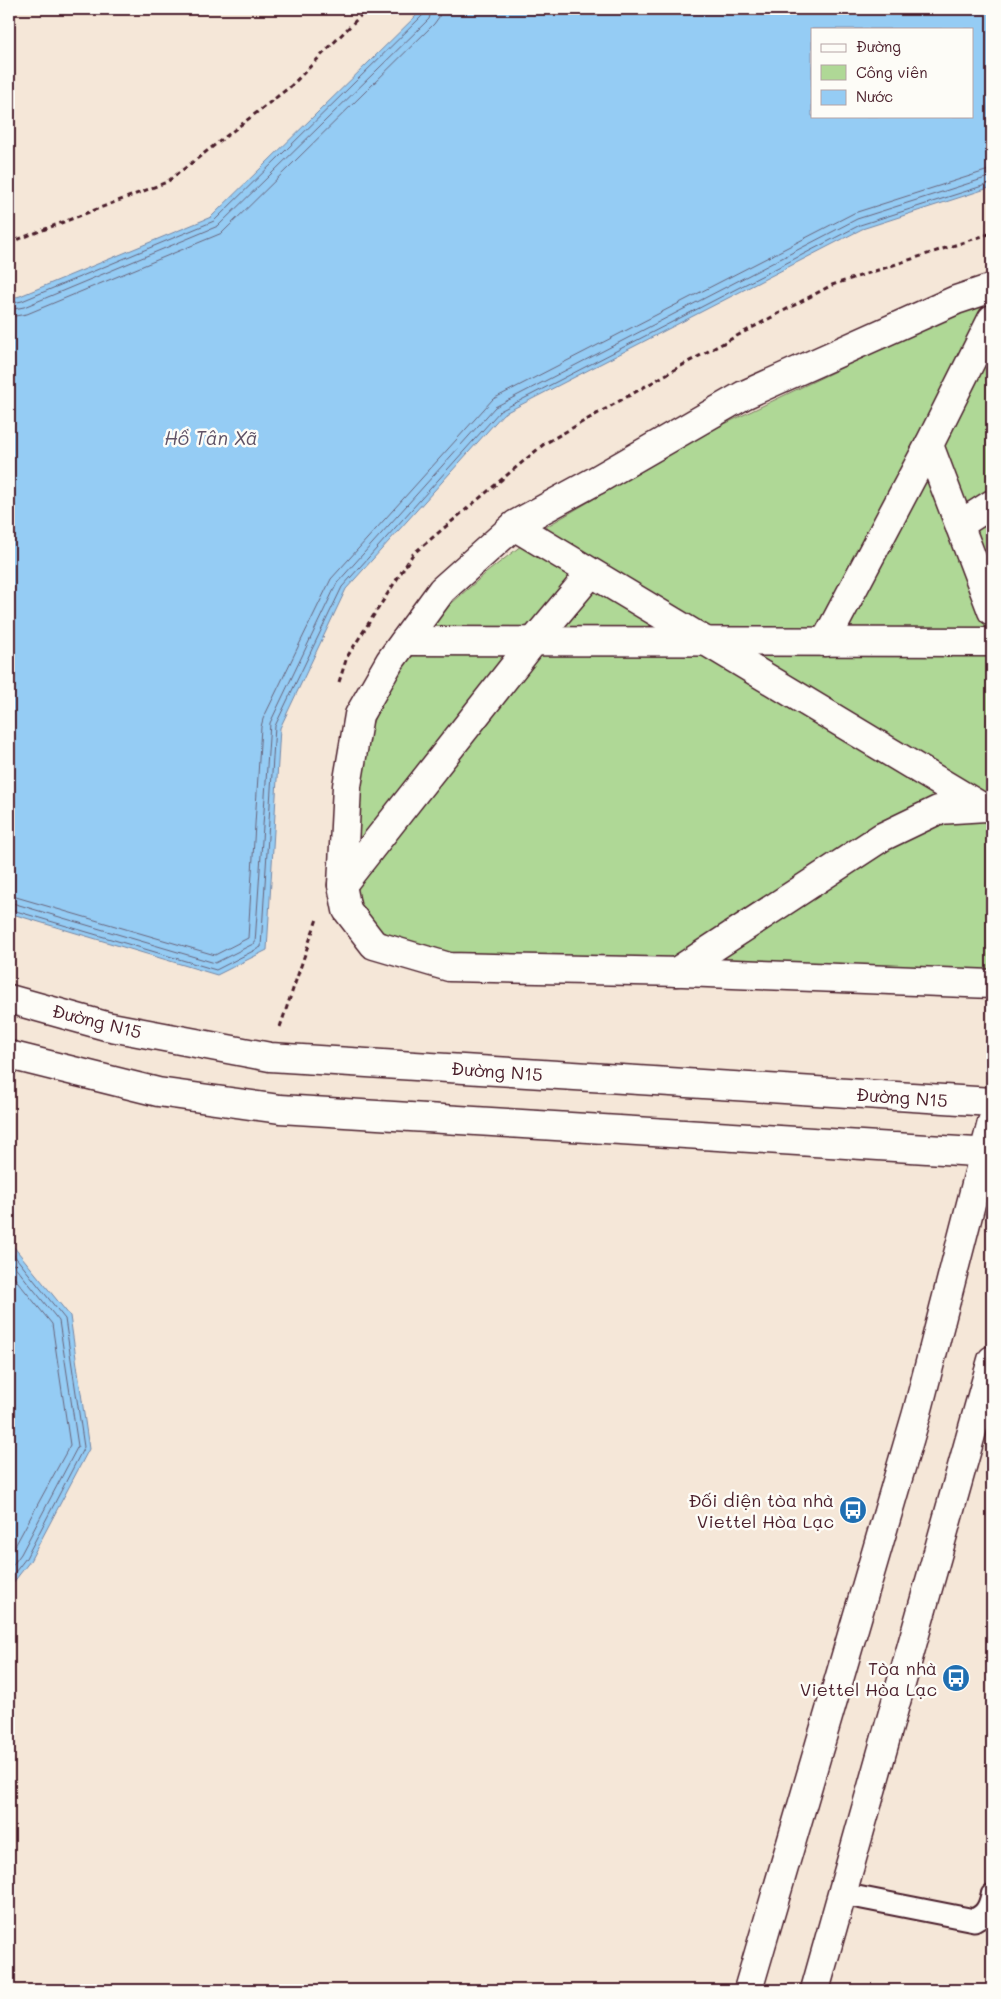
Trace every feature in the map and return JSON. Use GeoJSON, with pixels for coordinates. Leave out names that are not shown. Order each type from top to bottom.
{"type":"FeatureCollection","features":[{"type":"Feature","properties":{"kind":"street"},"geometry":{"type":"LineString","coordinates":[[992,288],[956,300],[744,395],[514,526],[442,590],[390,661],[359,715],[347,786],[342,886],[347,910],[374,945],[449,967],[676,972],[992,984]]}},
{"type":"Feature","properties":{"kind":"street"},"geometry":{"type":"LineString","coordinates":[[825,642],[929,445],[992,319]]}},
{"type":"Feature","properties":{"kind":"street"},"geometry":{"type":"LineString","coordinates":[[929,445],[959,525],[984,567],[992,611]]}},
{"type":"Feature","properties":{"kind":"street"},"geometry":{"type":"LineString","coordinates":[[959,525],[992,504]]}},
{"type":"Feature","properties":{"kind":"street"},"geometry":{"type":"LineString","coordinates":[[514,526],[986,807]]}},
{"type":"Feature","properties":{"kind":"street"},"geometry":{"type":"LineString","coordinates":[[342,886],[534,641],[592,572]]}},
{"type":"Feature","properties":{"kind":"street"},"geometry":{"type":"LineString","coordinates":[[405,641],[992,642]]}},
{"type":"Feature","properties":{"kind":"street"},"geometry":{"type":"LineString","coordinates":[[676,972],[882,837],[938,810],[986,807]]}},
{"type":"Feature","properties":{"kind":"street","name":"Đường N15"},"geometry":{"type":"LineString","coordinates":[[9,998],[106,1026],[270,1057],[992,1102]]}},
{"type":"Feature","properties":{"kind":"street"},"geometry":{"type":"LineString","coordinates":[[9,1055],[158,1092],[280,1108],[988,1153]]}},
{"type":"Feature","properties":{"kind":"street"},"geometry":{"type":"LineString","coordinates":[[748,1990],[917,1413],[988,1153],[992,1122]]}},
{"type":"Feature","properties":{"kind":"street"},"geometry":{"type":"LineString","coordinates":[[815,1990],[988,1390],[992,1360]]}},
{"type":"Feature","properties":{"kind":"lane"},"geometry":{"type":"LineString","coordinates":[[842,1894],[974,1920],[984,1916],[992,1895]]}},
{"type":"Feature","properties":{"kind":"path"},"geometry":{"type":"LineString","coordinates":[[9,243],[168,182],[291,86],[367,9]]}},
{"type":"Feature","properties":{"kind":"shaded area"},"geometry":{"type":"Polygon","coordinates":[[[9,9],[992,9],[992,1990],[9,1990],[9,9]]]}},
{"type":"Feature","properties":{"kind":"green space"},"geometry":{"type":"Polygon","coordinates":[[[992,299],[992,972],[435,953],[387,941],[353,897],[355,828],[371,727],[389,682],[436,617],[486,573],[544,528],[712,430],[927,327],[992,299]]]}},
{"type":"Feature","properties":{"kind":"water","name":"Hồ Tân Xã"},"geometry":{"type":"Polygon","coordinates":[[[423,9],[992,9],[992,187],[862,229],[503,414],[346,589],[280,728],[267,950],[217,975],[9,913],[9,299],[211,217],[423,9]]]}},
{"type":"Feature","properties":{"kind":"water"},"geometry":{"type":"Polygon","coordinates":[[[9,1241],[70,1316],[89,1449],[30,1561],[9,1588],[9,1241]]]}},
{"type":"Feature","properties":{"kind":"place","name":"Đối diện tòa nhà Viettel Hòa Lạc"},"geometry":{"type":"Point","coordinates":[853,1510]}},
{"type":"Feature","properties":{"kind":"place","name":"Tòa nhà Viettel Hòa Lạc"},"geometry":{"type":"Point","coordinates":[956,1678]}}]}
